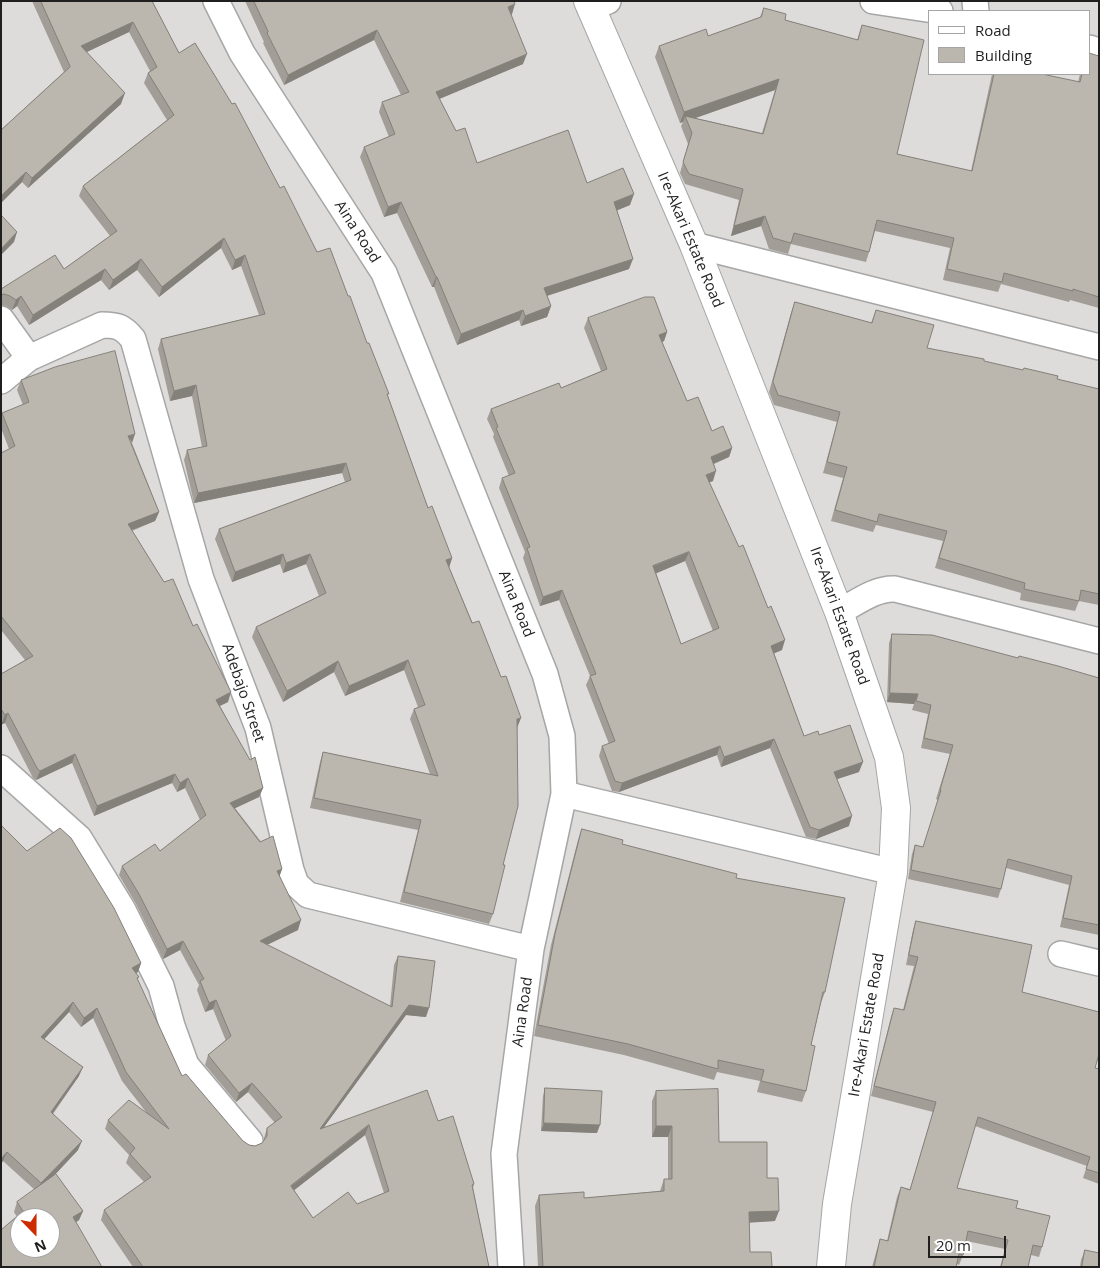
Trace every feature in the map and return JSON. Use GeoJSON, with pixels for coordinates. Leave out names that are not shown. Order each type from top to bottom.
{"type":"FeatureCollection","features":[{"type":"Feature","properties":{"kind":"street","name":"Aina Road"},"geometry":{"type":"LineString","coordinates":[[216,1],[242,53],[384,273],[545,674],[562,736],[564,794],[531,949],[504,1154],[511,1267]]}},
{"type":"Feature","properties":{"kind":"street"},"geometry":{"type":"LineString","coordinates":[[873,1],[933,10]]}},
{"type":"Feature","properties":{"kind":"street","name":"Ire-Akari Estate Road"},"geometry":{"type":"LineString","coordinates":[[595,3],[694,245],[839,612],[889,757],[896,808],[893,872],[837,1204],[831,1267]]}},
{"type":"Feature","properties":{"kind":"street"},"geometry":{"type":"LineString","coordinates":[[694,245],[1099,347]]}},
{"type":"Feature","properties":{"kind":"street"},"geometry":{"type":"LineString","coordinates":[[1,319],[29,358],[1,382]]}},
{"type":"Feature","properties":{"kind":"street","name":"Adebajo Street"},"geometry":{"type":"LineString","coordinates":[[29,358],[102,325],[113,325],[125,329],[132,339],[201,579],[258,728],[291,870],[296,884],[308,895],[531,949]]}},
{"type":"Feature","properties":{"kind":"street"},"geometry":{"type":"LineString","coordinates":[[839,612],[878,592],[895,589],[1099,641]]}},
{"type":"Feature","properties":{"kind":"street"},"geometry":{"type":"LineString","coordinates":[[1,768],[79,838],[123,910],[161,986],[172,1026],[186,1065],[250,1141]]}},
{"type":"Feature","properties":{"kind":"street"},"geometry":{"type":"LineString","coordinates":[[564,794],[893,872]]}},
{"type":"Feature","properties":{"kind":"street"},"geometry":{"type":"LineString","coordinates":[[1061,954],[1099,962]]}},
{"type":"Feature","properties":{"kind":"shaded area"},"geometry":{"type":"Polygon","coordinates":[[[1,1],[1099,1],[1099,1267],[1,1267],[1,1]]]}},
{"type":"Feature","properties":{"kind":"building"},"geometry":{"type":"Polygon","coordinates":[[[41,1],[152,1],[179,53],[195,43],[232,104],[235,103],[280,188],[284,186],[317,252],[330,248],[389,394],[387,394],[428,508],[432,506],[452,558],[446,560],[472,623],[479,621],[501,677],[506,676],[521,718],[517,719],[518,806],[493,914],[404,892],[421,820],[314,798],[323,752],[438,776],[414,709],[425,705],[408,660],[349,686],[338,661],[287,691],[256,627],[326,593],[310,554],[286,563],[283,554],[235,572],[219,529],[351,480],[346,463],[198,493],[187,450],[207,446],[196,385],[174,391],[161,339],[265,314],[245,255],[235,260],[224,238],[162,287],[141,259],[113,280],[105,269],[33,315],[21,296],[16,300],[4,294],[1,295],[1,289],[55,255],[64,269],[117,231],[83,186],[174,115],[148,73],[157,67],[133,22],[81,46],[125,93],[32,178],[26,172],[1,196],[1,130],[70,67],[41,1]]]}},
{"type":"Feature","properties":{"kind":"building"},"geometry":{"type":"Polygon","coordinates":[[[254,1],[514,1],[515,4],[508,7],[527,54],[436,92],[456,131],[465,128],[477,163],[568,130],[587,183],[623,168],[634,194],[614,202],[633,259],[544,288],[551,306],[525,316],[523,310],[461,334],[437,277],[401,202],[388,207],[364,147],[395,134],[382,102],[409,92],[377,30],[288,75],[267,33],[254,1]]]}},
{"type":"Feature","properties":{"kind":"building"},"geometry":{"type":"Polygon","coordinates":[[[764,8],[786,14],[785,20],[858,40],[862,25],[924,40],[897,154],[972,171],[994,75],[1047,75],[1080,82],[1082,75],[1090,75],[1090,53],[1099,56],[1099,297],[1004,273],[1002,282],[947,269],[954,238],[877,220],[869,252],[794,233],[791,243],[773,238],[765,216],[734,226],[743,189],[689,174],[683,162],[692,133],[685,116],[763,134],[779,79],[684,112],[659,46],[706,29],[708,36],[761,17],[764,8]]]}},
{"type":"Feature","properties":{"kind":"building"},"geometry":{"type":"Polygon","coordinates":[[[1,215],[17,232],[1,249],[1,215]]]}},
{"type":"Feature","properties":{"kind":"building"},"geometry":{"type":"Polygon","coordinates":[[[645,297],[654,297],[667,332],[659,335],[687,401],[698,397],[712,431],[723,426],[732,448],[711,457],[716,471],[706,475],[739,547],[743,545],[768,608],[771,606],[785,640],[771,646],[804,736],[818,731],[819,735],[850,725],[863,762],[834,772],[852,816],[819,830],[810,827],[774,739],[724,757],[720,746],[622,783],[615,781],[602,746],[615,741],[590,676],[596,674],[562,590],[543,597],[527,548],[530,547],[502,478],[515,473],[496,428],[498,427],[491,409],[559,383],[561,388],[607,369],[588,318],[645,297]],[[689,552],[653,566],[681,644],[719,628],[689,552]]]}},
{"type":"Feature","properties":{"kind":"building"},"geometry":{"type":"Polygon","coordinates":[[[795,302],[872,323],[876,310],[934,325],[927,348],[1058,376],[1057,379],[1099,389],[1099,594],[1081,590],[1079,601],[1024,589],[1025,583],[939,558],[947,531],[879,514],[877,522],[835,510],[847,467],[827,462],[840,412],[778,395],[773,382],[795,302]]]}},
{"type":"Feature","properties":{"kind":"building"},"geometry":{"type":"Polygon","coordinates":[[[115,351],[135,434],[128,436],[159,512],[128,524],[164,582],[173,579],[193,626],[197,624],[231,692],[216,700],[250,760],[255,757],[263,788],[230,803],[260,842],[273,836],[282,869],[277,871],[301,920],[260,941],[392,1007],[398,956],[435,961],[429,1008],[409,1005],[320,1129],[427,1090],[438,1121],[453,1116],[474,1184],[472,1185],[489,1267],[143,1267],[104,1210],[151,1177],[130,1154],[135,1148],[108,1120],[129,1100],[169,1129],[126,1072],[97,1008],[84,1018],[73,1002],[41,1037],[83,1067],[51,1112],[82,1141],[41,1183],[7,1152],[1,1159],[1,825],[27,851],[60,828],[71,838],[114,908],[141,963],[132,968],[139,977],[137,978],[182,1076],[186,1074],[243,1141],[255,1146],[262,1143],[267,1136],[267,1128],[282,1117],[252,1083],[239,1093],[208,1055],[231,1036],[216,1000],[209,1003],[200,981],[204,979],[183,941],[167,949],[139,894],[122,866],[155,844],[160,851],[206,815],[188,778],[180,783],[175,774],[97,806],[75,754],[40,771],[8,713],[5,715],[1,709],[1,674],[33,656],[1,616],[1,453],[15,446],[2,413],[29,402],[21,380],[55,367],[115,351]],[[369,1125],[291,1186],[313,1218],[348,1192],[357,1204],[389,1191],[369,1125]]]}},
{"type":"Feature","properties":{"kind":"building"},"geometry":{"type":"Polygon","coordinates":[[[892,634],[932,635],[1099,678],[1099,925],[1063,918],[1072,876],[1008,859],[1001,889],[911,870],[915,845],[923,847],[953,745],[924,738],[931,705],[916,701],[918,694],[890,693],[892,634]]]}},
{"type":"Feature","properties":{"kind":"building"},"geometry":{"type":"Polygon","coordinates":[[[582,829],[623,840],[622,844],[737,874],[736,878],[845,898],[825,992],[823,992],[811,1045],[815,1046],[806,1091],[761,1081],[764,1070],[718,1060],[718,1069],[628,1044],[538,1025],[555,934],[582,829]]]}},
{"type":"Feature","properties":{"kind":"building"},"geometry":{"type":"Polygon","coordinates":[[[916,921],[1032,945],[1022,992],[1099,1012],[1099,1054],[1095,1068],[1099,1069],[1099,1173],[1086,1169],[1090,1157],[978,1117],[957,1188],[1018,1201],[1016,1208],[1050,1216],[1042,1247],[1033,1245],[1028,1267],[1001,1267],[1008,1240],[968,1231],[963,1255],[959,1254],[956,1267],[874,1267],[880,1239],[888,1241],[901,1187],[910,1190],[936,1102],[874,1086],[894,1008],[904,1010],[918,957],[909,955],[916,921]]]}},
{"type":"Feature","properties":{"kind":"building"},"geometry":{"type":"Polygon","coordinates":[[[545,1088],[602,1091],[600,1125],[544,1123],[545,1088]]]}},
{"type":"Feature","properties":{"kind":"building"},"geometry":{"type":"Polygon","coordinates":[[[718,1089],[719,1142],[767,1142],[767,1178],[778,1178],[779,1211],[749,1212],[750,1252],[771,1252],[772,1267],[543,1267],[539,1195],[584,1192],[584,1198],[664,1191],[664,1179],[672,1179],[672,1126],[656,1126],[656,1091],[718,1089]]]}},
{"type":"Feature","properties":{"kind":"building"},"geometry":{"type":"Polygon","coordinates":[[[56,1174],[83,1211],[73,1217],[102,1267],[1,1267],[1,1230],[10,1222],[10,1258],[60,1258],[60,1208],[21,1208],[17,1202],[56,1174]]]}},
{"type":"Feature","properties":{"kind":"building"},"geometry":{"type":"Polygon","coordinates":[[[1085,1250],[1099,1253],[1099,1267],[1082,1267],[1085,1250]]]}}]}
